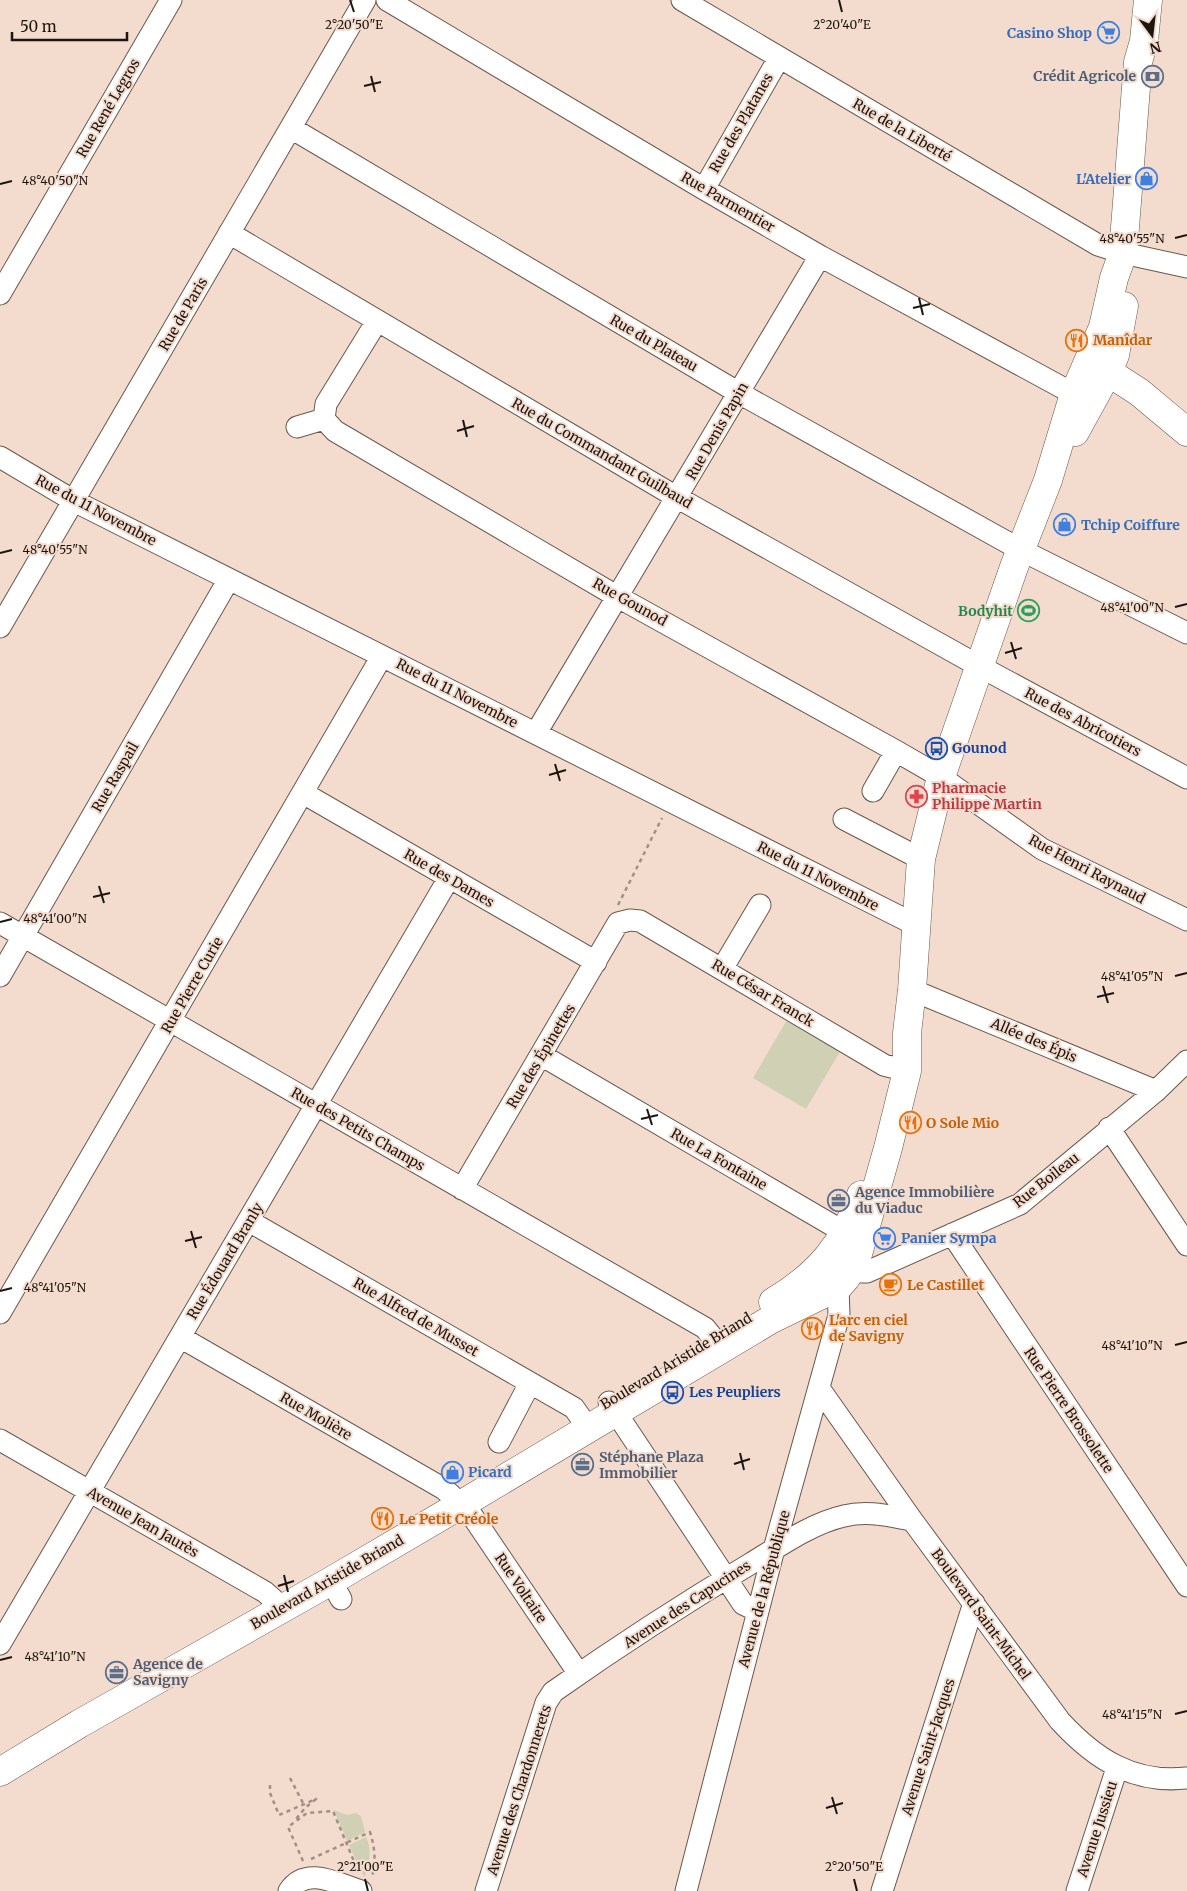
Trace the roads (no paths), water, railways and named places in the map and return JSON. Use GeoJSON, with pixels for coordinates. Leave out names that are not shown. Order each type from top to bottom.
{"type":"FeatureCollection","features":[{"type":"Feature","properties":{"kind":"main road","name":"Boulevard Aristide Briand"},"geometry":{"type":"LineString","coordinates":[[1135,0],[1134,44],[1138,62]]}},
{"type":"Feature","properties":{"kind":"main road","name":"Boulevard Aristide Briand"},"geometry":{"type":"LineString","coordinates":[[1048,480],[1097,371],[1103,327],[1114,278],[1123,253],[1138,62],[1144,41],[1148,0]]}},
{"type":"Feature","properties":{"kind":"main road","name":"Boulevard Aristide Briand"},"geometry":{"type":"LineString","coordinates":[[0,1758],[116,1688],[244,1615],[278,1603],[336,1590],[457,1500],[581,1418],[612,1407],[660,1385],[845,1278],[861,1244],[888,1148],[908,1033],[921,859],[941,777],[1021,550],[1048,480],[1097,371],[1129,279],[1123,253]]}},
{"type":"Feature","properties":{"kind":"main road"},"geometry":{"type":"LineString","coordinates":[[1097,371],[1139,392],[1183,419]]}},
{"type":"Feature","properties":{"kind":"main road","name":"Boulevard Aristide Briand"},"geometry":{"type":"LineString","coordinates":[[0,1772],[225,1641],[278,1603],[457,1500],[612,1407],[713,1338],[788,1294],[808,1279],[827,1260],[856,1208],[901,1070]]}},
{"type":"Feature","properties":{"kind":"main road"},"geometry":{"type":"LineString","coordinates":[[660,1385],[678,1367],[712,1346],[715,1342],[713,1338]]}},
{"type":"Feature","properties":{"kind":"street","name":"Rue René Legros"},"geometry":{"type":"LineString","coordinates":[[0,294],[171,0]]}},
{"type":"Feature","properties":{"kind":"street","name":"Rue de Paris"},"geometry":{"type":"LineString","coordinates":[[0,627],[365,0]]}},
{"type":"Feature","properties":{"kind":"street","name":"Rue Parmentier"},"geometry":{"type":"LineString","coordinates":[[387,0],[820,256],[1097,371]]}},
{"type":"Feature","properties":{"kind":"street","name":"Rue de la Liberté"},"geometry":{"type":"LineString","coordinates":[[682,0],[1098,245],[1123,253],[1187,267]]}},
{"type":"Feature","properties":{"kind":"street","name":"Rue des Platanes"},"geometry":{"type":"LineString","coordinates":[[704,189],[779,58]]}},
{"type":"Feature","properties":{"kind":"street","name":"Rue du Plateau"},"geometry":{"type":"LineString","coordinates":[[291,128],[739,393],[1021,550],[1187,633]]}},
{"type":"Feature","properties":{"kind":"street","name":"Rue du Commandant Guilbaud"},"geometry":{"type":"LineString","coordinates":[[229,233],[678,498],[979,666]]}},
{"type":"Feature","properties":{"kind":"street","name":"Rue Denis Papin"},"geometry":{"type":"LineString","coordinates":[[536,733],[678,498],[820,256]]}},
{"type":"Feature","properties":{"kind":"street"},"geometry":{"type":"LineString","coordinates":[[297,426],[324,419],[326,404],[377,321]]}},
{"type":"Feature","properties":{"kind":"street","name":"Rue Gounod"},"geometry":{"type":"LineString","coordinates":[[324,419],[335,431],[618,596],[941,777]]}},
{"type":"Feature","properties":{"kind":"street","name":"Rue du 11 Novembre"},"geometry":{"type":"LineString","coordinates":[[0,457],[74,501],[916,925]]}},
{"type":"Feature","properties":{"kind":"street","name":"Rue Raspail"},"geometry":{"type":"LineString","coordinates":[[0,976],[229,579]]}},
{"type":"Feature","properties":{"kind":"street","name":"Rue Pierre Curie"},"geometry":{"type":"LineString","coordinates":[[0,1313],[382,656]]}},
{"type":"Feature","properties":{"kind":"street","name":"Rue des Abricotiers"},"geometry":{"type":"LineString","coordinates":[[979,666],[1187,778]]}},
{"type":"Feature","properties":{"kind":"street"},"geometry":{"type":"LineString","coordinates":[[873,791],[896,751]]}},
{"type":"Feature","properties":{"kind":"street","name":"Rue Henri Raynaud"},"geometry":{"type":"LineString","coordinates":[[941,777],[1042,849],[1187,920]]}},
{"type":"Feature","properties":{"kind":"street","name":"Rue des Dames"},"geometry":{"type":"LineString","coordinates":[[303,793],[596,962]]}},
{"type":"Feature","properties":{"kind":"street"},"geometry":{"type":"LineString","coordinates":[[844,819],[921,859]]}},
{"type":"Feature","properties":{"kind":"street","name":"Rue Édouard Branly"},"geometry":{"type":"LineString","coordinates":[[0,1644],[449,878]]}},
{"type":"Feature","properties":{"kind":"street"},"geometry":{"type":"LineString","coordinates":[[722,969],[760,904]]}},
{"type":"Feature","properties":{"kind":"street","name":"Rue César Franck"},"geometry":{"type":"LineString","coordinates":[[618,922],[640,921],[884,1065],[901,1070]]}},
{"type":"Feature","properties":{"kind":"street","name":"Rue des Épinettes"},"geometry":{"type":"LineString","coordinates":[[462,1189],[618,922]]}},
{"type":"Feature","properties":{"kind":"street","name":"Rue des Petits Champs"},"geometry":{"type":"LineString","coordinates":[[0,923],[705,1328],[713,1338]]}},
{"type":"Feature","properties":{"kind":"street","name":"Allée des Épis"},"geometry":{"type":"LineString","coordinates":[[912,990],[1156,1091]]}},
{"type":"Feature","properties":{"kind":"street","name":"Rue La Fontaine"},"geometry":{"type":"LineString","coordinates":[[541,1055],[844,1232]]}},
{"type":"Feature","properties":{"kind":"street","name":"Rue Boileau"},"geometry":{"type":"LineString","coordinates":[[845,1278],[861,1272],[867,1272],[1020,1204],[1109,1128],[1156,1091],[1187,1061]]}},
{"type":"Feature","properties":{"kind":"street"},"geometry":{"type":"LineString","coordinates":[[1109,1128],[1187,1245]]}},
{"type":"Feature","properties":{"kind":"street","name":"Rue Alfred de Musset"},"geometry":{"type":"LineString","coordinates":[[249,1221],[574,1408],[581,1418]]}},
{"type":"Feature","properties":{"kind":"street","name":"Rue Pierre Brossolette"},"geometry":{"type":"LineString","coordinates":[[952,1234],[1187,1586]]}},
{"type":"Feature","properties":{"kind":"street"},"geometry":{"type":"LineString","coordinates":[[827,1260],[829,1281],[845,1278]]}},
{"type":"Feature","properties":{"kind":"street","name":"Avenue de la République"},"geometry":{"type":"LineString","coordinates":[[686,1891],[774,1549],[839,1315],[845,1278]]}},
{"type":"Feature","properties":{"kind":"street","name":"Rue Molière"},"geometry":{"type":"LineString","coordinates":[[180,1338],[444,1489],[457,1500]]}},
{"type":"Feature","properties":{"kind":"street"},"geometry":{"type":"LineString","coordinates":[[499,1442],[530,1383]]}},
{"type":"Feature","properties":{"kind":"street","name":"Boulevard Saint-Michel"},"geometry":{"type":"LineString","coordinates":[[819,1388],[912,1520],[1060,1721],[1078,1741],[1097,1756],[1117,1768],[1139,1775],[1187,1778]]}},
{"type":"Feature","properties":{"kind":"street"},"geometry":{"type":"LineString","coordinates":[[612,1407],[743,1604],[758,1611]]}},
{"type":"Feature","properties":{"kind":"street","name":"Avenue Jean Jaurès"},"geometry":{"type":"LineString","coordinates":[[0,1440],[278,1603]]}},
{"type":"Feature","properties":{"kind":"street","name":"Rue Voltaire"},"geometry":{"type":"LineString","coordinates":[[457,1500],[469,1510],[579,1674]]}},
{"type":"Feature","properties":{"kind":"street","name":"Avenue des Capucines"},"geometry":{"type":"LineString","coordinates":[[579,1674],[726,1578],[824,1522],[862,1513],[912,1520]]}},
{"type":"Feature","properties":{"kind":"street","name":"Avenue Saint-Jacques"},"geometry":{"type":"LineString","coordinates":[[882,1891],[974,1602]]}},
{"type":"Feature","properties":{"kind":"street"},"geometry":{"type":"LineString","coordinates":[[225,1641],[244,1615]]}},
{"type":"Feature","properties":{"kind":"street","name":"Avenue des Chardonnerets"},"geometry":{"type":"LineString","coordinates":[[486,1891],[546,1704],[553,1692],[579,1674]]}},
{"type":"Feature","properties":{"kind":"street"},"geometry":{"type":"LineString","coordinates":[[56,1738],[56,1731],[62,1725],[116,1688]]}},
{"type":"Feature","properties":{"kind":"street","name":"Avenue Jussieu"},"geometry":{"type":"LineString","coordinates":[[1077,1891],[1117,1768]]}},
{"type":"Feature","properties":{"kind":"street"},"geometry":{"type":"LineString","coordinates":[[289,1891],[301,1879],[313,1877],[364,1883]]}},
{"type":"Feature","properties":{"kind":"place","name":"Casino Shop"},"geometry":{"type":"Point","coordinates":[1108,33]}},
{"type":"Feature","properties":{"kind":"place","name":"Crédit Agricole"},"geometry":{"type":"Point","coordinates":[1152,76]}},
{"type":"Feature","properties":{"kind":"place","name":"L'Atelier"},"geometry":{"type":"Point","coordinates":[1147,179]}},
{"type":"Feature","properties":{"kind":"place","name":"Manîdar"},"geometry":{"type":"Point","coordinates":[1077,340]}},
{"type":"Feature","properties":{"kind":"place","name":"Tchip Coiffure"},"geometry":{"type":"Point","coordinates":[1065,525]}},
{"type":"Feature","properties":{"kind":"place","name":"Bodyhit"},"geometry":{"type":"Point","coordinates":[1029,611]}},
{"type":"Feature","properties":{"kind":"place","name":"Gounod"},"geometry":{"type":"Point","coordinates":[936,748]}},
{"type":"Feature","properties":{"kind":"place","name":"Pharmacie Philippe Martin"},"geometry":{"type":"Point","coordinates":[916,796]}},
{"type":"Feature","properties":{"kind":"place","name":"O Sole Mio"},"geometry":{"type":"Point","coordinates":[910,1123]}},
{"type":"Feature","properties":{"kind":"place","name":"Agence Immobilière du Viaduc"},"geometry":{"type":"Point","coordinates":[839,1200]}},
{"type":"Feature","properties":{"kind":"place","name":"Panier Sympa"},"geometry":{"type":"Point","coordinates":[885,1238]}},
{"type":"Feature","properties":{"kind":"place","name":"Le Castillet"},"geometry":{"type":"Point","coordinates":[891,1285]}},
{"type":"Feature","properties":{"kind":"place","name":"L'arc en ciel de Savigny"},"geometry":{"type":"Point","coordinates":[813,1328]}},
{"type":"Feature","properties":{"kind":"place","name":"Les Peupliers"},"geometry":{"type":"Point","coordinates":[673,1392]}},
{"type":"Feature","properties":{"kind":"place","name":"Stéphane Plaza Immobilier"},"geometry":{"type":"Point","coordinates":[583,1465]}},
{"type":"Feature","properties":{"kind":"place","name":"Picard"},"geometry":{"type":"Point","coordinates":[452,1472]}},
{"type":"Feature","properties":{"kind":"place","name":"Le Petit Créole"},"geometry":{"type":"Point","coordinates":[383,1519]}},
{"type":"Feature","properties":{"kind":"place","name":"Agence de Savigny"},"geometry":{"type":"Point","coordinates":[117,1672]}}]}
